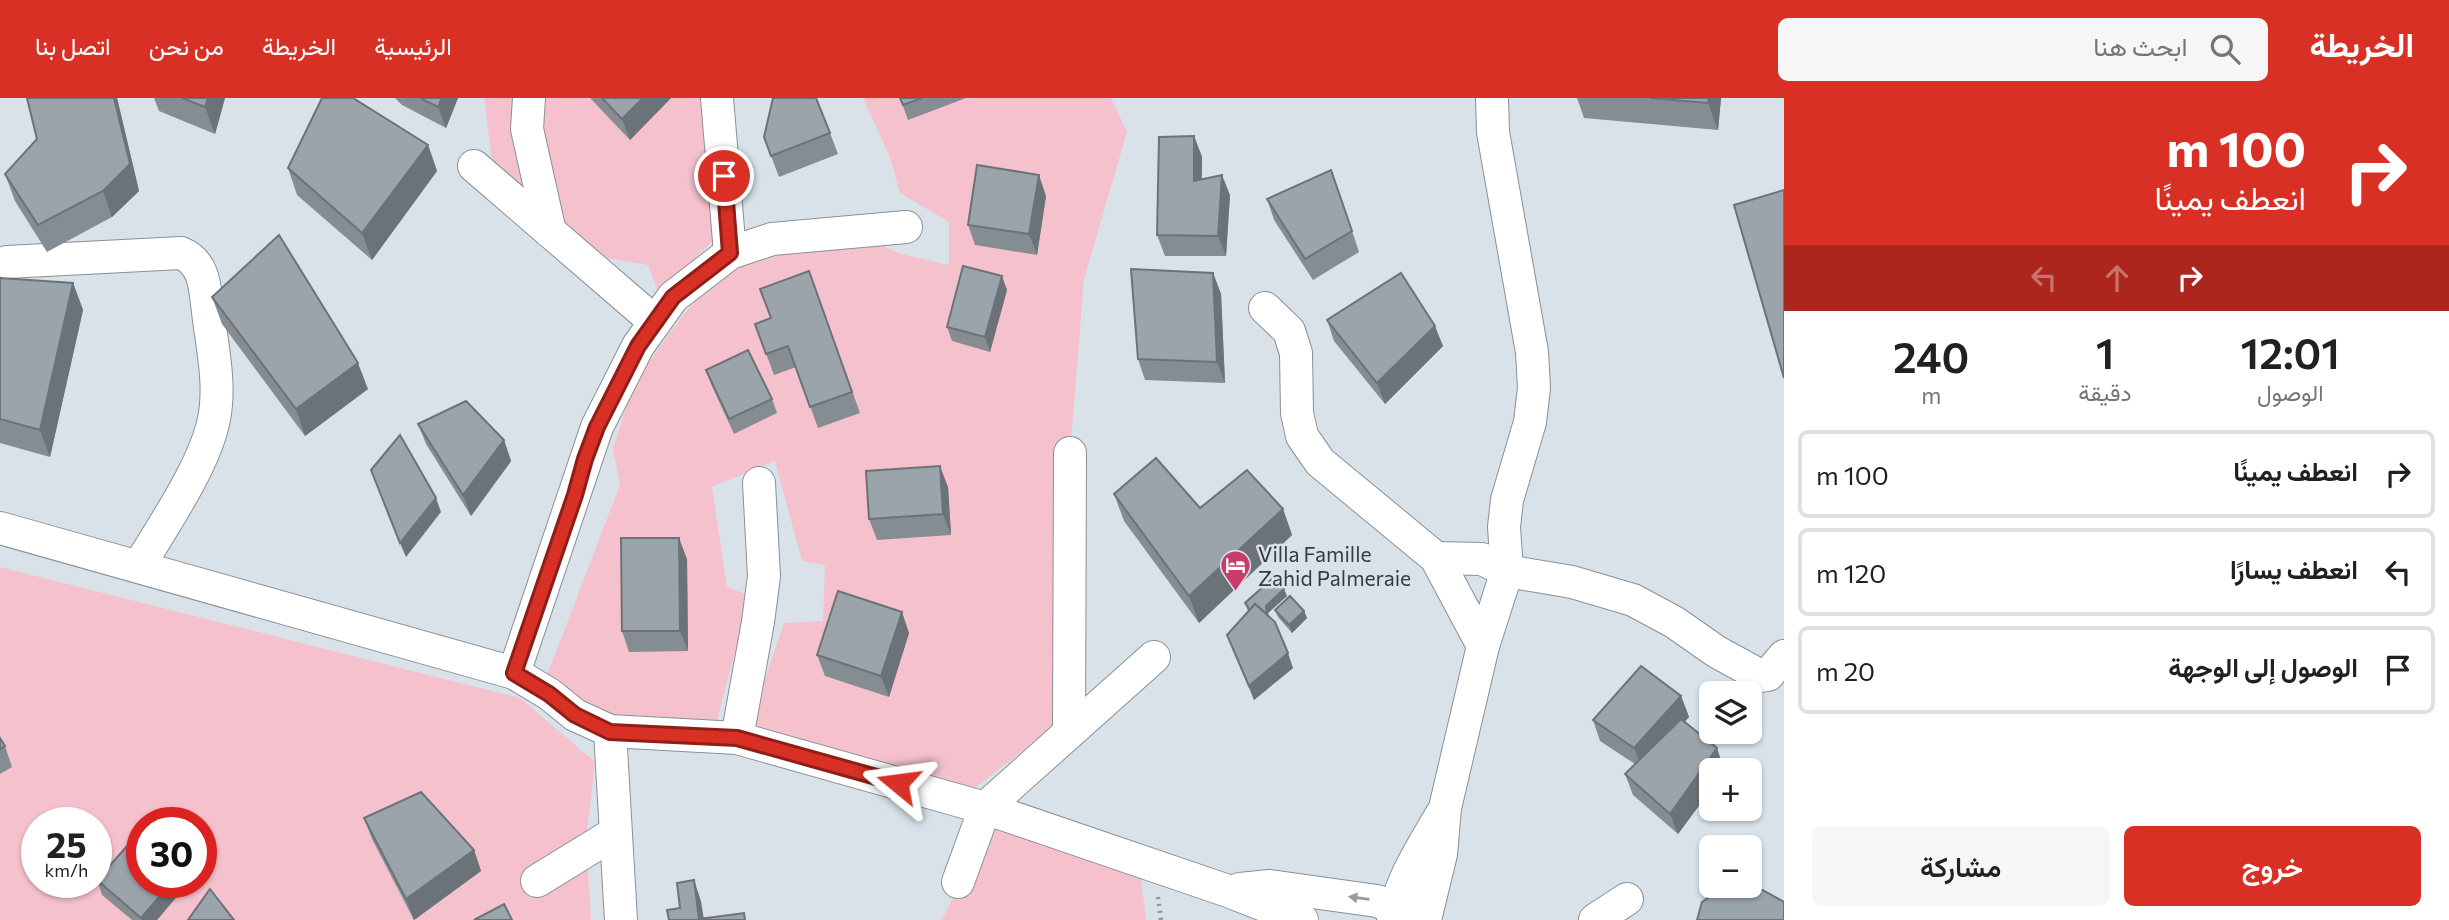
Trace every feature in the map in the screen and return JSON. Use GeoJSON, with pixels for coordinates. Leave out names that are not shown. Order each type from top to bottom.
{"type":"FeatureCollection","features":[{"type":"Feature","properties":{"kind":"street"},"geometry":{"type":"LineString","coordinates":[[529,98],[527,129],[550,232]]}},
{"type":"Feature","properties":{"kind":"street"},"geometry":{"type":"LineString","coordinates":[[717,98],[730,253]]}},
{"type":"Feature","properties":{"kind":"street"},"geometry":{"type":"LineString","coordinates":[[1228,891],[1270,886],[1377,901],[1394,914],[1424,920],[1441,854],[1445,807],[1483,646],[1507,571],[1504,527],[1507,500],[1530,422],[1534,388],[1532,352],[1493,132],[1492,98]]}},
{"type":"Feature","properties":{"kind":"street"},"geometry":{"type":"LineString","coordinates":[[474,166],[655,322]]}},
{"type":"Feature","properties":{"kind":"street"},"geometry":{"type":"LineString","coordinates":[[514,673],[597,427],[638,346],[673,297],[730,253],[772,239],[906,227]]}},
{"type":"Feature","properties":{"kind":"street"},"geometry":{"type":"LineString","coordinates":[[7,262],[181,253],[193,258],[201,270],[216,377],[215,416],[207,448],[139,566]]}},
{"type":"Feature","properties":{"kind":"street"},"geometry":{"type":"LineString","coordinates":[[1265,308],[1289,331],[1296,354],[1297,412],[1302,436],[1320,462],[1436,558],[1483,646]]}},
{"type":"Feature","properties":{"kind":"street"},"geometry":{"type":"LineString","coordinates":[[1069,733],[1070,453]]}},
{"type":"Feature","properties":{"kind":"street"},"geometry":{"type":"LineString","coordinates":[[737,738],[764,576],[759,483]]}},
{"type":"Feature","properties":{"kind":"street"},"geometry":{"type":"LineString","coordinates":[[0,528],[514,673],[549,694],[575,715],[610,732],[737,738],[985,808],[1228,891],[1302,920]]}},
{"type":"Feature","properties":{"kind":"street"},"geometry":{"type":"LineString","coordinates":[[1436,558],[1482,559],[1507,571],[1572,582],[1633,600],[1674,622],[1717,652],[1760,676],[1768,675],[1784,656]]}},
{"type":"Feature","properties":{"kind":"street"},"geometry":{"type":"LineString","coordinates":[[958,882],[985,808],[1154,657]]}},
{"type":"Feature","properties":{"kind":"street"},"geometry":{"type":"LineString","coordinates":[[610,732],[621,920]]}},
{"type":"Feature","properties":{"kind":"street"},"geometry":{"type":"LineString","coordinates":[[1394,914],[1414,861],[1445,807]]}},
{"type":"Feature","properties":{"kind":"street"},"geometry":{"type":"LineString","coordinates":[[537,881],[615,833]]}},
{"type":"Feature","properties":{"kind":"street"},"geometry":{"type":"LineString","coordinates":[[1595,920],[1627,899]]}},
{"type":"Feature","properties":{"kind":"shaded area"},"geometry":{"type":"Polygon","coordinates":[[[484,98],[703,98],[713,240],[660,296],[648,265],[607,258],[493,168],[484,98]]]}},
{"type":"Feature","properties":{"kind":"shaded area"},"geometry":{"type":"Polygon","coordinates":[[[863,98],[1111,98],[1127,132],[1084,279],[1070,453],[1057,724],[971,791],[749,727],[784,623],[823,621],[825,565],[802,561],[775,461],[712,487],[727,587],[750,596],[716,723],[609,723],[546,678],[620,485],[613,449],[634,382],[709,284],[739,265],[779,249],[871,240],[898,253],[949,265],[949,222],[900,193],[890,157],[863,98]]]}},
{"type":"Feature","properties":{"kind":"shaded area"},"geometry":{"type":"Polygon","coordinates":[[[0,567],[520,698],[595,762],[586,840],[591,920],[0,920],[0,567]]]}},
{"type":"Feature","properties":{"kind":"shaded area"},"geometry":{"type":"Polygon","coordinates":[[[991,821],[1140,870],[1146,920],[942,920],[991,821]]]}},
{"type":"Feature","properties":{"kind":"building"},"geometry":{"type":"Polygon","coordinates":[[[27,98],[114,98],[130,164],[103,191],[38,225],[5,174],[37,139],[27,98]]]}},
{"type":"Feature","properties":{"kind":"building"},"geometry":{"type":"Polygon","coordinates":[[[182,98],[208,98],[205,107],[182,98]]]}},
{"type":"Feature","properties":{"kind":"building"},"geometry":{"type":"Polygon","coordinates":[[[322,98],[353,98],[428,145],[362,233],[288,168],[322,98]]]}},
{"type":"Feature","properties":{"kind":"building"},"geometry":{"type":"Polygon","coordinates":[[[420,98],[442,98],[438,107],[420,98]]]}},
{"type":"Feature","properties":{"kind":"building"},"geometry":{"type":"Polygon","coordinates":[[[602,98],[643,98],[622,119],[602,98]]]}},
{"type":"Feature","properties":{"kind":"building"},"geometry":{"type":"Polygon","coordinates":[[[773,98],[816,98],[830,133],[771,156],[764,137],[773,98]]]}},
{"type":"Feature","properties":{"kind":"building"},"geometry":{"type":"Polygon","coordinates":[[[900,98],[922,98],[903,105],[900,98]]]}},
{"type":"Feature","properties":{"kind":"building"},"geometry":{"type":"Polygon","coordinates":[[[1650,98],[1709,98],[1708,103],[1650,98]]]}},
{"type":"Feature","properties":{"kind":"building"},"geometry":{"type":"Polygon","coordinates":[[[1194,136],[1194,181],[1222,175],[1218,236],[1157,235],[1159,137],[1194,136]]]}},
{"type":"Feature","properties":{"kind":"building"},"geometry":{"type":"Polygon","coordinates":[[[977,165],[1039,175],[1029,234],[968,225],[977,165]]]}},
{"type":"Feature","properties":{"kind":"building"},"geometry":{"type":"Polygon","coordinates":[[[1331,170],[1352,231],[1305,259],[1267,199],[1331,170]]]}},
{"type":"Feature","properties":{"kind":"building"},"geometry":{"type":"Polygon","coordinates":[[[1784,190],[1784,378],[1734,205],[1784,190]]]}},
{"type":"Feature","properties":{"kind":"building"},"geometry":{"type":"Polygon","coordinates":[[[279,235],[358,363],[296,409],[212,297],[279,235]]]}},
{"type":"Feature","properties":{"kind":"building"},"geometry":{"type":"Polygon","coordinates":[[[963,266],[1002,276],[985,337],[947,327],[963,266]]]}},
{"type":"Feature","properties":{"kind":"building"},"geometry":{"type":"Polygon","coordinates":[[[1131,269],[1213,273],[1217,362],[1138,359],[1131,269]]]}},
{"type":"Feature","properties":{"kind":"building"},"geometry":{"type":"Polygon","coordinates":[[[809,271],[852,392],[810,407],[788,346],[766,354],[755,324],[771,318],[760,289],[809,271]]]}},
{"type":"Feature","properties":{"kind":"building"},"geometry":{"type":"Polygon","coordinates":[[[1401,273],[1435,326],[1377,383],[1327,320],[1401,273]]]}},
{"type":"Feature","properties":{"kind":"building"},"geometry":{"type":"Polygon","coordinates":[[[0,278],[73,283],[40,430],[0,419],[0,278]]]}},
{"type":"Feature","properties":{"kind":"building"},"geometry":{"type":"Polygon","coordinates":[[[748,350],[772,399],[729,419],[706,370],[748,350]]]}},
{"type":"Feature","properties":{"kind":"building"},"geometry":{"type":"Polygon","coordinates":[[[466,401],[504,440],[463,495],[418,424],[466,401]]]}},
{"type":"Feature","properties":{"kind":"building"},"geometry":{"type":"Polygon","coordinates":[[[400,435],[436,498],[400,543],[371,470],[400,435]]]}},
{"type":"Feature","properties":{"kind":"building"},"geometry":{"type":"Polygon","coordinates":[[[1156,458],[1200,508],[1247,470],[1283,509],[1189,596],[1114,494],[1156,458]]]}},
{"type":"Feature","properties":{"kind":"building"},"geometry":{"type":"Polygon","coordinates":[[[940,466],[943,514],[869,519],[866,471],[940,466]]]}},
{"type":"Feature","properties":{"kind":"building"},"geometry":{"type":"Polygon","coordinates":[[[621,538],[679,538],[680,631],[622,631],[621,538]]]}},
{"type":"Feature","properties":{"kind":"building"},"geometry":{"type":"Polygon","coordinates":[[[1274,577],[1284,589],[1266,606],[1267,614],[1255,604],[1250,610],[1245,603],[1274,577]]]}},
{"type":"Feature","properties":{"kind":"building"},"geometry":{"type":"Polygon","coordinates":[[[838,591],[902,612],[881,676],[817,655],[838,591]]]}},
{"type":"Feature","properties":{"kind":"building"},"geometry":{"type":"Polygon","coordinates":[[[1290,596],[1304,611],[1289,625],[1275,610],[1290,596]]]}},
{"type":"Feature","properties":{"kind":"building"},"geometry":{"type":"Polygon","coordinates":[[[1255,604],[1275,622],[1288,653],[1249,686],[1227,635],[1255,604]]]}},
{"type":"Feature","properties":{"kind":"building"},"geometry":{"type":"Polygon","coordinates":[[[1641,666],[1681,696],[1634,748],[1593,720],[1641,666]]]}},
{"type":"Feature","properties":{"kind":"building"},"geometry":{"type":"Polygon","coordinates":[[[1681,719],[1699,734],[1699,744],[1712,744],[1717,748],[1710,758],[1699,758],[1699,773],[1670,814],[1625,774],[1681,719]]]}},
{"type":"Feature","properties":{"kind":"building"},"geometry":{"type":"Polygon","coordinates":[[[421,792],[474,850],[406,899],[364,818],[421,792]]]}},
{"type":"Feature","properties":{"kind":"building"},"geometry":{"type":"Polygon","coordinates":[[[126,847],[126,898],[158,898],[141,918],[112,893],[112,863],[126,847]]]}},
{"type":"Feature","properties":{"kind":"building"},"geometry":{"type":"Polygon","coordinates":[[[694,880],[699,919],[744,913],[745,920],[669,920],[667,910],[680,908],[677,883],[694,880]]]}},
{"type":"Feature","properties":{"kind":"building"},"geometry":{"type":"Polygon","coordinates":[[[1762,890],[1784,902],[1784,920],[1697,920],[1702,902],[1708,898],[1762,898],[1762,890]]]}},
{"type":"Feature","properties":{"kind":"building"},"geometry":{"type":"Polygon","coordinates":[[[204,898],[217,898],[234,920],[188,920],[204,898]]]}},
{"type":"Feature","properties":{"kind":"building"},"geometry":{"type":"Polygon","coordinates":[[[504,904],[512,920],[474,920],[504,904]]]}},
{"type":"Feature","properties":{"kind":"place","name":"Villa Famille Zahid Palmeraie"},"geometry":{"type":"Point","coordinates":[1235,592]}},
{"type":"Feature","properties":{"kind":"route"},"geometry":{"type":"LineString","coordinates":[[724,176],[730,253],[673,297],[638,346],[597,427],[514,673],[549,694],[575,715],[610,732],[737,738],[898,783]]}}]}
